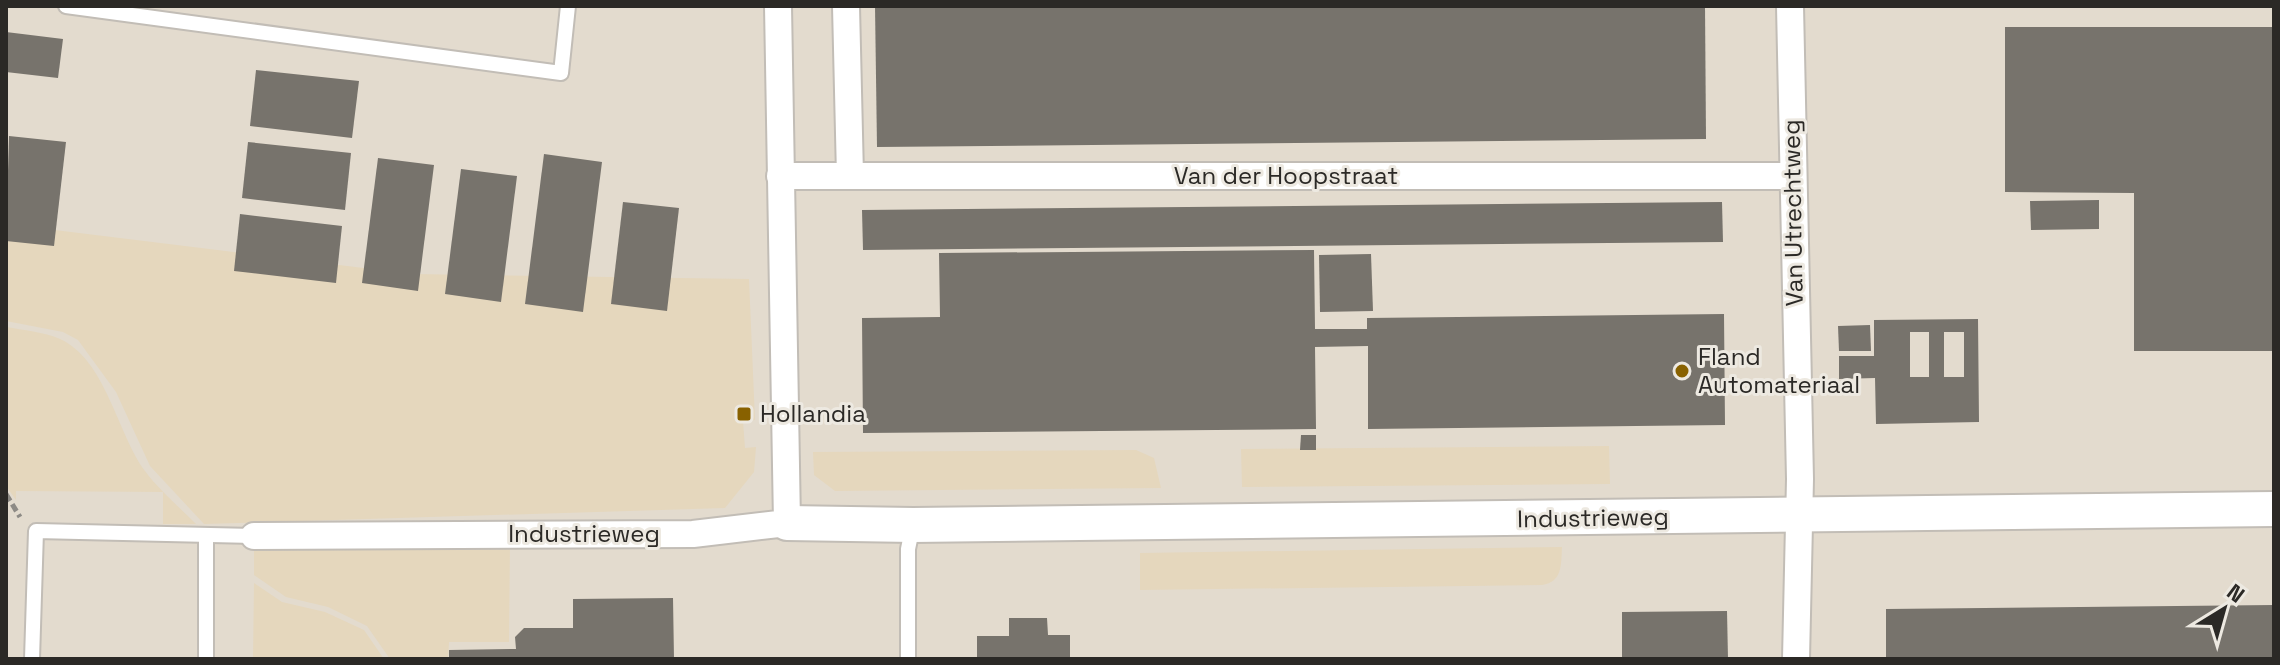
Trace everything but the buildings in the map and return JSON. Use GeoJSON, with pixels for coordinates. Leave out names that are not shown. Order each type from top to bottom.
{"type":"FeatureCollection","features":[{"type":"Feature","properties":{"kind":"street"},"geometry":{"type":"LineString","coordinates":[[778,6],[787,523]]}},
{"type":"Feature","properties":{"kind":"street"},"geometry":{"type":"LineString","coordinates":[[846,6],[850,176]]}},
{"type":"Feature","properties":{"kind":"street","name":"Van Utrechtweg"},"geometry":{"type":"LineString","coordinates":[[1790,6],[1791,176],[1800,479],[1796,659]]}},
{"type":"Feature","properties":{"kind":"street","name":"Van der Hoopstraat"},"geometry":{"type":"LineString","coordinates":[[780,176],[1791,176]]}},
{"type":"Feature","properties":{"kind":"street","name":"Industrieweg"},"geometry":{"type":"LineString","coordinates":[[254,536],[693,534],[787,523],[913,525],[2274,509]]}},
{"type":"Feature","properties":{"kind":"lane"},"geometry":{"type":"LineString","coordinates":[[66,6],[561,73],[568,6]]}},
{"type":"Feature","properties":{"kind":"lane"},"geometry":{"type":"LineString","coordinates":[[908,659],[908,549],[913,525]]}},
{"type":"Feature","properties":{"kind":"lane"},"geometry":{"type":"LineString","coordinates":[[32,659],[36,531],[254,536]]}},
{"type":"Feature","properties":{"kind":"lane"},"geometry":{"type":"LineString","coordinates":[[206,537],[206,659]]}},
{"type":"Feature","properties":{"kind":"shaded area"},"geometry":{"type":"Polygon","coordinates":[[[6,6],[2274,6],[2274,659],[6,659],[6,6]]]}},
{"type":"Feature","properties":{"kind":"shaded area"},"geometry":{"type":"Polygon","coordinates":[[[6,224],[412,274],[749,279],[755,420],[743,421],[745,448],[756,447],[754,472],[725,508],[204,524],[150,466],[116,392],[78,340],[63,332],[6,321],[6,224]]]}},
{"type":"Feature","properties":{"kind":"shaded area"},"geometry":{"type":"Polygon","coordinates":[[[6,327],[54,337],[76,349],[100,380],[135,455],[163,492],[16,491],[16,500],[6,486],[6,327]]]}},
{"type":"Feature","properties":{"kind":"shaded area"},"geometry":{"type":"Polygon","coordinates":[[[1609,446],[1610,484],[1242,487],[1241,449],[1609,446]]]}},
{"type":"Feature","properties":{"kind":"shaded area"},"geometry":{"type":"Polygon","coordinates":[[[1136,450],[1154,458],[1161,488],[835,491],[814,475],[813,452],[1136,450]]]}},
{"type":"Feature","properties":{"kind":"shaded area"},"geometry":{"type":"Polygon","coordinates":[[[163,492],[196,524],[163,524],[163,492]]]}},
{"type":"Feature","properties":{"kind":"shaded area"},"geometry":{"type":"Polygon","coordinates":[[[254,542],[510,542],[509,642],[449,642],[448,659],[390,659],[367,626],[328,607],[286,597],[254,575],[254,542]]]}},
{"type":"Feature","properties":{"kind":"shaded area"},"geometry":{"type":"Polygon","coordinates":[[[1562,547],[1557,576],[1542,585],[1140,590],[1140,553],[1562,547]]]}},
{"type":"Feature","properties":{"kind":"shaded area"},"geometry":{"type":"Polygon","coordinates":[[[254,583],[282,602],[325,612],[364,630],[384,659],[253,659],[254,583]]]}},
{"type":"Feature","properties":{"kind":"place","name":"Fland Automateriaal"},"geometry":{"type":"Point","coordinates":[1682,371]}},
{"type":"Feature","properties":{"kind":"place","name":"Hollandia"},"geometry":{"type":"Point","coordinates":[744,414]}}]}
